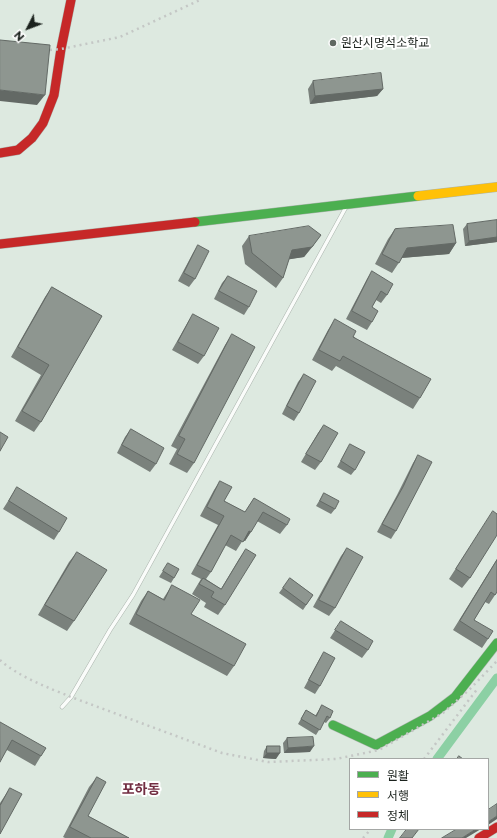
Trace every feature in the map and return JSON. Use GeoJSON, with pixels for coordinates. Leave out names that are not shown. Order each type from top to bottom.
{"type":"FeatureCollection","features":[{"type":"Feature","properties":{"kind":"street"},"geometry":{"type":"LineString","coordinates":[[0,153],[18,150],[32,138],[43,123],[54,95],[61,49],[71,0]]}},
{"type":"Feature","properties":{"kind":"street"},"geometry":{"type":"LineString","coordinates":[[0,244],[497,187]]}},
{"type":"Feature","properties":{"kind":"street"},"geometry":{"type":"LineString","coordinates":[[333,725],[376,745],[430,716],[455,697],[497,643]]}},
{"type":"Feature","properties":{"kind":"street"},"geometry":{"type":"LineString","coordinates":[[478,838],[497,827]]}},
{"type":"Feature","properties":{"kind":"lane"},"geometry":{"type":"LineString","coordinates":[[62,707],[70,697],[133,595],[348,204]]}},
{"type":"Feature","properties":{"kind":"building"},"geometry":{"type":"Polygon","coordinates":[[[0,40],[50,45],[45,95],[0,90],[0,40]]]}},
{"type":"Feature","properties":{"kind":"building"},"geometry":{"type":"Polygon","coordinates":[[[381,73],[383,89],[315,96],[313,81],[381,73]]]}},
{"type":"Feature","properties":{"kind":"building"},"geometry":{"type":"Polygon","coordinates":[[[497,220],[497,237],[469,241],[467,224],[497,220]]]}},
{"type":"Feature","properties":{"kind":"building"},"geometry":{"type":"Polygon","coordinates":[[[453,225],[456,243],[407,248],[399,263],[382,254],[395,229],[453,225]]]}},
{"type":"Feature","properties":{"kind":"building"},"geometry":{"type":"Polygon","coordinates":[[[309,226],[321,235],[312,247],[292,250],[283,278],[252,253],[249,236],[309,226]]]}},
{"type":"Feature","properties":{"kind":"building"},"geometry":{"type":"Polygon","coordinates":[[[198,245],[209,251],[195,279],[184,273],[198,245]]]}},
{"type":"Feature","properties":{"kind":"building"},"geometry":{"type":"Polygon","coordinates":[[[372,271],[393,284],[387,295],[381,291],[372,307],[378,311],[372,322],[352,311],[372,271]]]}},
{"type":"Feature","properties":{"kind":"building"},"geometry":{"type":"Polygon","coordinates":[[[228,276],[257,291],[249,307],[219,291],[228,276]]]}},
{"type":"Feature","properties":{"kind":"building"},"geometry":{"type":"Polygon","coordinates":[[[52,287],[102,316],[41,422],[22,411],[49,365],[18,347],[52,287]]]}},
{"type":"Feature","properties":{"kind":"building"},"geometry":{"type":"Polygon","coordinates":[[[193,314],[219,328],[204,356],[178,342],[193,314]]]}},
{"type":"Feature","properties":{"kind":"building"},"geometry":{"type":"Polygon","coordinates":[[[335,319],[356,331],[353,337],[431,379],[420,398],[343,356],[340,361],[319,350],[335,319]]]}},
{"type":"Feature","properties":{"kind":"building"},"geometry":{"type":"Polygon","coordinates":[[[232,334],[255,347],[194,463],[177,454],[185,439],[179,436],[232,334]]]}},
{"type":"Feature","properties":{"kind":"building"},"geometry":{"type":"Polygon","coordinates":[[[304,374],[316,381],[299,413],[287,406],[304,374]]]}},
{"type":"Feature","properties":{"kind":"building"},"geometry":{"type":"Polygon","coordinates":[[[324,425],[338,433],[321,462],[306,454],[324,425]]]}},
{"type":"Feature","properties":{"kind":"building"},"geometry":{"type":"Polygon","coordinates":[[[131,429],[164,448],[156,464],[122,445],[131,429]]]}},
{"type":"Feature","properties":{"kind":"building"},"geometry":{"type":"Polygon","coordinates":[[[0,432],[8,437],[0,451],[0,432]]]}},
{"type":"Feature","properties":{"kind":"building"},"geometry":{"type":"Polygon","coordinates":[[[350,444],[365,452],[355,470],[341,461],[350,444]]]}},
{"type":"Feature","properties":{"kind":"building"},"geometry":{"type":"Polygon","coordinates":[[[418,455],[432,462],[396,531],[382,524],[403,487],[418,455]]]}},
{"type":"Feature","properties":{"kind":"building"},"geometry":{"type":"Polygon","coordinates":[[[220,481],[232,487],[224,501],[245,512],[254,498],[290,519],[287,525],[263,512],[243,542],[231,535],[211,572],[197,565],[224,516],[207,507],[220,481]]]}},
{"type":"Feature","properties":{"kind":"building"},"geometry":{"type":"Polygon","coordinates":[[[17,487],[67,518],[59,532],[9,501],[17,487]]]}},
{"type":"Feature","properties":{"kind":"building"},"geometry":{"type":"Polygon","coordinates":[[[324,493],[339,501],[335,509],[320,501],[324,493]]]}},
{"type":"Feature","properties":{"kind":"building"},"geometry":{"type":"Polygon","coordinates":[[[493,511],[497,514],[497,535],[470,578],[456,569],[493,511]]]}},
{"type":"Feature","properties":{"kind":"building"},"geometry":{"type":"Polygon","coordinates":[[[347,548],[363,557],[335,608],[319,600],[347,548]]]}},
{"type":"Feature","properties":{"kind":"building"},"geometry":{"type":"Polygon","coordinates":[[[246,549],[256,555],[225,605],[211,597],[214,592],[199,584],[203,578],[221,589],[246,549]]]}},
{"type":"Feature","properties":{"kind":"building"},"geometry":{"type":"Polygon","coordinates":[[[77,552],[107,570],[74,621],[45,605],[77,552]]]}},
{"type":"Feature","properties":{"kind":"building"},"geometry":{"type":"Polygon","coordinates":[[[497,560],[497,592],[495,595],[491,592],[474,620],[493,631],[488,639],[460,621],[497,560]]]}},
{"type":"Feature","properties":{"kind":"building"},"geometry":{"type":"Polygon","coordinates":[[[168,563],[179,569],[174,578],[163,571],[168,563]]]}},
{"type":"Feature","properties":{"kind":"building"},"geometry":{"type":"Polygon","coordinates":[[[290,578],[313,595],[306,605],[283,588],[290,578]]]}},
{"type":"Feature","properties":{"kind":"building"},"geometry":{"type":"Polygon","coordinates":[[[172,585],[200,600],[191,614],[246,644],[234,666],[136,614],[148,591],[164,600],[172,585]]]}},
{"type":"Feature","properties":{"kind":"building"},"geometry":{"type":"Polygon","coordinates":[[[341,621],[373,641],[368,650],[335,630],[341,621]]]}},
{"type":"Feature","properties":{"kind":"building"},"geometry":{"type":"Polygon","coordinates":[[[324,652],[335,658],[320,686],[309,680],[324,652]]]}},
{"type":"Feature","properties":{"kind":"building"},"geometry":{"type":"Polygon","coordinates":[[[322,705],[333,711],[330,718],[327,716],[320,730],[301,719],[306,710],[316,716],[322,705]]]}},
{"type":"Feature","properties":{"kind":"building"},"geometry":{"type":"Polygon","coordinates":[[[0,722],[46,748],[41,756],[12,740],[0,762],[0,722]]]}},
{"type":"Feature","properties":{"kind":"building"},"geometry":{"type":"Polygon","coordinates":[[[313,737],[314,746],[288,748],[287,738],[313,737]]]}},
{"type":"Feature","properties":{"kind":"building"},"geometry":{"type":"Polygon","coordinates":[[[267,746],[280,746],[280,753],[267,753],[267,746]]]}},
{"type":"Feature","properties":{"kind":"building"},"geometry":{"type":"Polygon","coordinates":[[[97,777],[106,782],[88,816],[129,838],[91,838],[70,827],[97,777]]]}},
{"type":"Feature","properties":{"kind":"building"},"geometry":{"type":"Polygon","coordinates":[[[10,788],[22,794],[0,834],[0,806],[10,788]]]}},
{"type":"Feature","properties":{"kind":"building"},"geometry":{"type":"Polygon","coordinates":[[[497,804],[497,816],[489,821],[489,809],[497,804]]]}},
{"type":"Feature","properties":{"kind":"building"},"geometry":{"type":"Polygon","coordinates":[[[406,830],[418,830],[412,838],[400,838],[406,830]]]}},
{"type":"Feature","properties":{"kind":"building"},"geometry":{"type":"Polygon","coordinates":[[[455,830],[474,830],[462,838],[442,838],[455,830]]]}},
{"type":"Feature","properties":{"kind":"waterway"},"geometry":{"type":"LineString","coordinates":[[438,758],[497,678]]}},
{"type":"Feature","properties":{"kind":"waterway"},"geometry":{"type":"LineString","coordinates":[[388,838],[392,830]]}},
{"type":"Feature","properties":{"kind":"railway"},"geometry":{"type":"LineString","coordinates":[[38,51],[61,49],[120,37],[200,0]]}},
{"type":"Feature","properties":{"kind":"railway"},"geometry":{"type":"LineString","coordinates":[[0,660],[15,671],[43,686],[71,697],[222,753],[268,762],[336,759],[379,750],[443,713],[470,689],[497,661]]}},
{"type":"Feature","properties":{"kind":"railway"},"geometry":{"type":"LineString","coordinates":[[425,758],[478,688]]}},
{"type":"Feature","properties":{"kind":"railway"},"geometry":{"type":"LineString","coordinates":[[363,838],[370,830]]}},
{"type":"Feature","properties":{"kind":"traffic: fast"},"geometry":{"type":"LineString","coordinates":[[195,222],[418,196]]}},
{"type":"Feature","properties":{"kind":"traffic: fast"},"geometry":{"type":"LineString","coordinates":[[333,725],[376,745],[430,716],[455,697],[497,643]]}},
{"type":"Feature","properties":{"kind":"traffic: slow"},"geometry":{"type":"LineString","coordinates":[[418,196],[497,187]]}},
{"type":"Feature","properties":{"kind":"traffic: jam"},"geometry":{"type":"LineString","coordinates":[[0,153],[18,150],[32,138],[43,123],[54,95],[61,49],[71,0]]}},
{"type":"Feature","properties":{"kind":"traffic: jam"},"geometry":{"type":"LineString","coordinates":[[0,244],[195,222]]}},
{"type":"Feature","properties":{"kind":"traffic: jam"},"geometry":{"type":"LineString","coordinates":[[479,838],[497,827]]}},
{"type":"Feature","properties":{"kind":"place","name":"원산시명석소학교"},"geometry":{"type":"Point","coordinates":[333,43]}},
{"type":"Feature","properties":{"kind":"district","name":"포하동"},"geometry":{"type":"Point","coordinates":[141,790]}}]}
